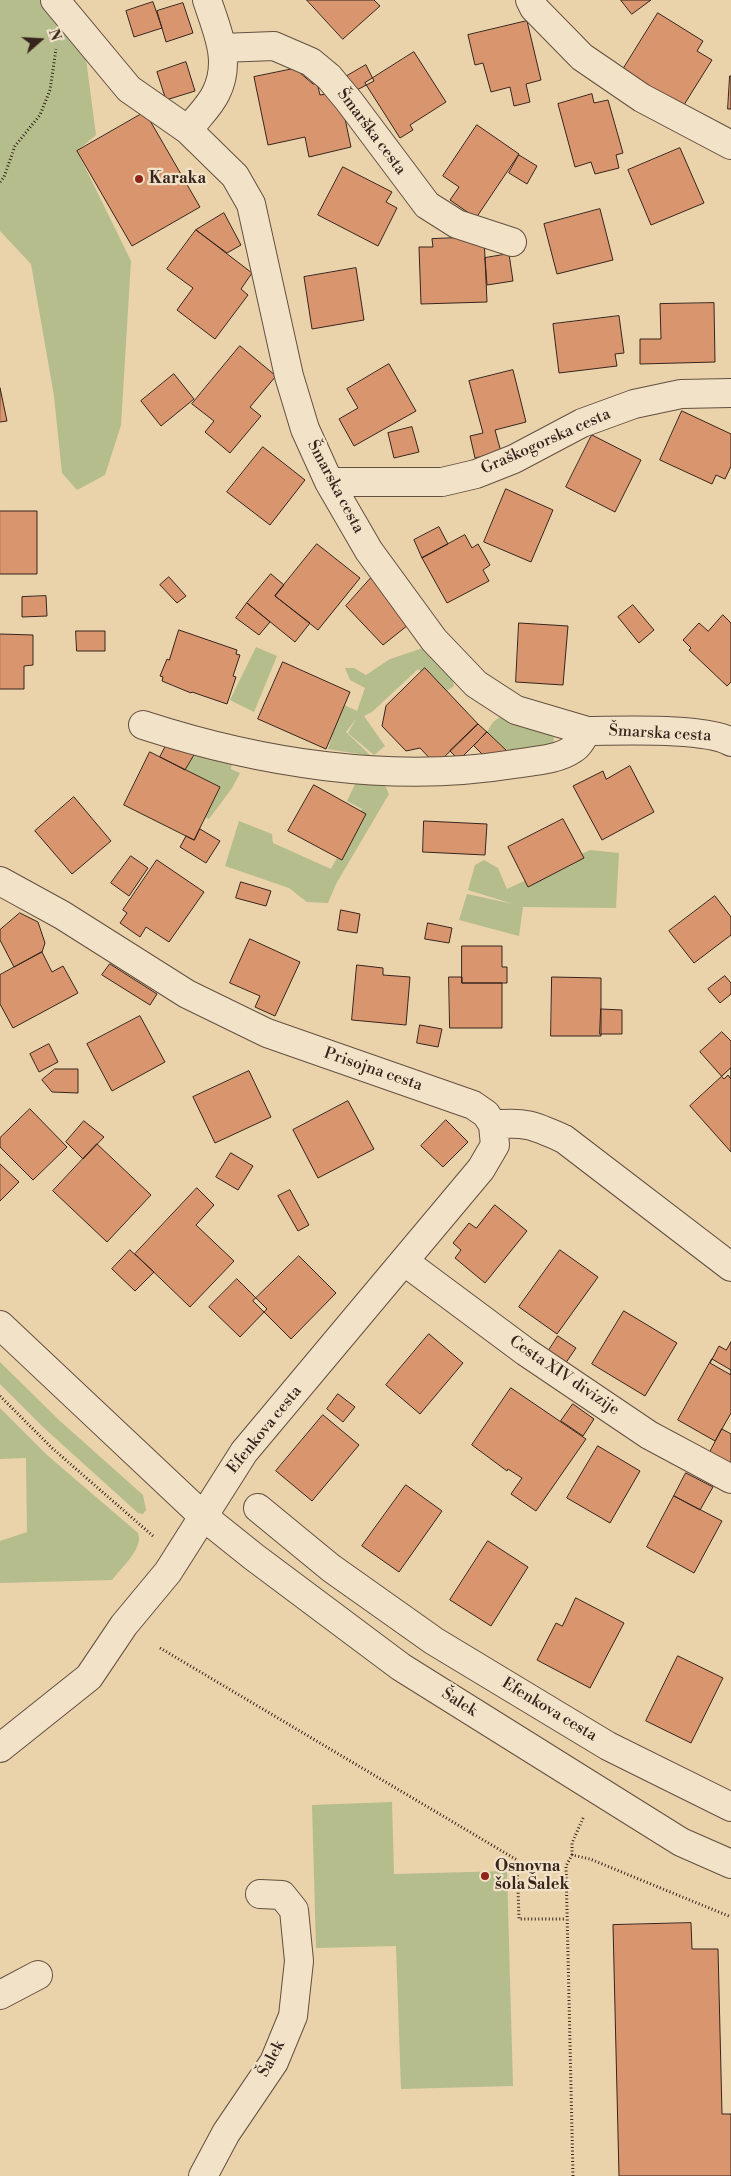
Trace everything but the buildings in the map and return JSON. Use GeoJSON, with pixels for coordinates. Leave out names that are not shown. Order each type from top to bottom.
{"type":"FeatureCollection","features":[{"type":"Feature","properties":{"kind":"street"},"geometry":{"type":"LineString","coordinates":[[188,130],[216,94],[224,70],[222,48],[207,0]]}},
{"type":"Feature","properties":{"kind":"street"},"geometry":{"type":"LineString","coordinates":[[530,0],[582,57],[642,98],[731,145]]}},
{"type":"Feature","properties":{"kind":"street","name":"Šmarska cesta"},"geometry":{"type":"LineString","coordinates":[[63,10],[129,89],[188,130],[235,176],[251,204],[289,376],[305,429],[329,482],[369,551],[429,633],[476,684],[516,710],[587,731],[677,732],[724,737],[731,742]]}},
{"type":"Feature","properties":{"kind":"street","name":"Šmarška cesta"},"geometry":{"type":"LineString","coordinates":[[222,48],[274,46],[311,62],[329,77],[349,101],[428,205],[458,224],[512,242]]}},
{"type":"Feature","properties":{"kind":"street","name":"Graškogorska cesta"},"geometry":{"type":"LineString","coordinates":[[329,482],[442,482],[476,474],[514,458],[582,424],[634,404],[681,394],[731,392]]}},
{"type":"Feature","properties":{"kind":"street","name":"Šmarska cesta"},"geometry":{"type":"LineString","coordinates":[[143,725],[190,740],[263,757],[358,769],[397,771],[460,771],[536,760],[574,749],[587,731]]}},
{"type":"Feature","properties":{"kind":"street","name":"Prisojna cesta"},"geometry":{"type":"LineString","coordinates":[[0,880],[62,915],[187,994],[267,1033],[473,1105],[486,1114],[493,1126]]}},
{"type":"Feature","properties":{"kind":"street"},"geometry":{"type":"LineString","coordinates":[[493,1126],[517,1122],[540,1128],[564,1139],[731,1267]]}},
{"type":"Feature","properties":{"kind":"street","name":"Efenkova cesta"},"geometry":{"type":"LineString","coordinates":[[0,1748],[89,1677],[124,1625],[168,1572],[204,1517],[219,1488],[244,1452],[481,1169],[495,1146],[493,1126]]}},
{"type":"Feature","properties":{"kind":"street","name":"Cesta XIV divizije"},"geometry":{"type":"LineString","coordinates":[[405,1262],[526,1352],[633,1424],[731,1479]]}},
{"type":"Feature","properties":{"kind":"street"},"geometry":{"type":"LineString","coordinates":[[0,1325],[204,1517]]}},
{"type":"Feature","properties":{"kind":"street","name":"Efenkova cesta"},"geometry":{"type":"LineString","coordinates":[[258,1508],[331,1568],[434,1641],[608,1746],[731,1807]]}},
{"type":"Feature","properties":{"kind":"street","name":"Šalek"},"geometry":{"type":"LineString","coordinates":[[204,1517],[401,1667],[681,1842],[731,1864]]}},
{"type":"Feature","properties":{"kind":"street"},"geometry":{"type":"LineString","coordinates":[[592,1786],[608,1746]]}},
{"type":"Feature","properties":{"kind":"street","name":"Šalek"},"geometry":{"type":"LineString","coordinates":[[203,2176],[226,2133],[274,2062],[293,2016],[298,1962],[294,1910],[282,1894],[260,1894]]}},
{"type":"Feature","properties":{"kind":"street"},"geometry":{"type":"LineString","coordinates":[[0,1994],[38,1975]]}},
{"type":"Feature","properties":{"kind":"path"},"geometry":{"type":"LineString","coordinates":[[0,182],[15,146],[40,114],[50,90],[63,10]]}},
{"type":"Feature","properties":{"kind":"path"},"geometry":{"type":"LineString","coordinates":[[0,1396],[52,1448],[153,1536]]}},
{"type":"Feature","properties":{"kind":"path"},"geometry":{"type":"LineString","coordinates":[[160,1648],[517,1860],[519,1919],[564,1920]]}},
{"type":"Feature","properties":{"kind":"path"},"geometry":{"type":"LineString","coordinates":[[572,2176],[566,1866],[572,1855],[572,1843],[592,1786]]}},
{"type":"Feature","properties":{"kind":"path"},"geometry":{"type":"LineString","coordinates":[[572,1855],[590,1859],[731,1917]]}},
{"type":"Feature","properties":{"kind":"green space"},"geometry":{"type":"Polygon","coordinates":[[[0,0],[42,0],[86,59],[96,135],[77,151],[131,261],[121,425],[105,475],[77,490],[62,473],[54,396],[31,264],[0,231],[0,0]]]}},
{"type":"Feature","properties":{"kind":"green space"},"geometry":{"type":"Polygon","coordinates":[[[256,647],[277,656],[254,712],[230,700],[256,647]]]}},
{"type":"Feature","properties":{"kind":"green space"},"geometry":{"type":"Polygon","coordinates":[[[426,647],[450,669],[454,686],[445,692],[418,669],[372,712],[364,716],[385,746],[374,755],[348,733],[356,719],[346,732],[371,756],[328,749],[342,704],[357,711],[365,688],[350,680],[345,668],[354,668],[366,675],[390,659],[426,647]]]}},
{"type":"Feature","properties":{"kind":"green space"},"geometry":{"type":"Polygon","coordinates":[[[503,715],[554,737],[553,747],[508,752],[487,732],[493,722],[503,715]]]}},
{"type":"Feature","properties":{"kind":"green space"},"geometry":{"type":"Polygon","coordinates":[[[195,753],[232,762],[231,769],[240,773],[232,788],[209,819],[205,817],[220,787],[185,770],[195,753]]]}},
{"type":"Feature","properties":{"kind":"green space"},"geometry":{"type":"Polygon","coordinates":[[[358,778],[382,779],[389,794],[336,884],[328,903],[307,902],[289,888],[225,866],[239,821],[272,834],[273,843],[331,869],[362,809],[347,801],[358,778]]]}},
{"type":"Feature","properties":{"kind":"green space"},"geometry":{"type":"Polygon","coordinates":[[[590,850],[619,853],[616,908],[523,907],[519,936],[459,920],[467,894],[513,904],[468,890],[475,865],[484,860],[498,868],[507,889],[590,850]]]}},
{"type":"Feature","properties":{"kind":"green space"},"geometry":{"type":"Polygon","coordinates":[[[0,1362],[60,1421],[143,1495],[146,1510],[143,1514],[138,1513],[43,1427],[0,1384],[0,1362]]]}},
{"type":"Feature","properties":{"kind":"green space"},"geometry":{"type":"Polygon","coordinates":[[[0,1408],[47,1455],[138,1533],[138,1545],[135,1551],[112,1580],[0,1583],[0,1541],[27,1532],[26,1458],[0,1459],[0,1408]]]}},
{"type":"Feature","properties":{"kind":"green space"},"geometry":{"type":"Polygon","coordinates":[[[392,1802],[394,1874],[507,1871],[513,2086],[401,2089],[396,1946],[316,1948],[312,1805],[392,1802]]]}},
{"type":"Feature","properties":{"kind":"place","name":"Karaka"},"geometry":{"type":"Point","coordinates":[139,179]}},
{"type":"Feature","properties":{"kind":"place","name":"Osnovna šola Šalek"},"geometry":{"type":"Point","coordinates":[485,1876]}}]}
